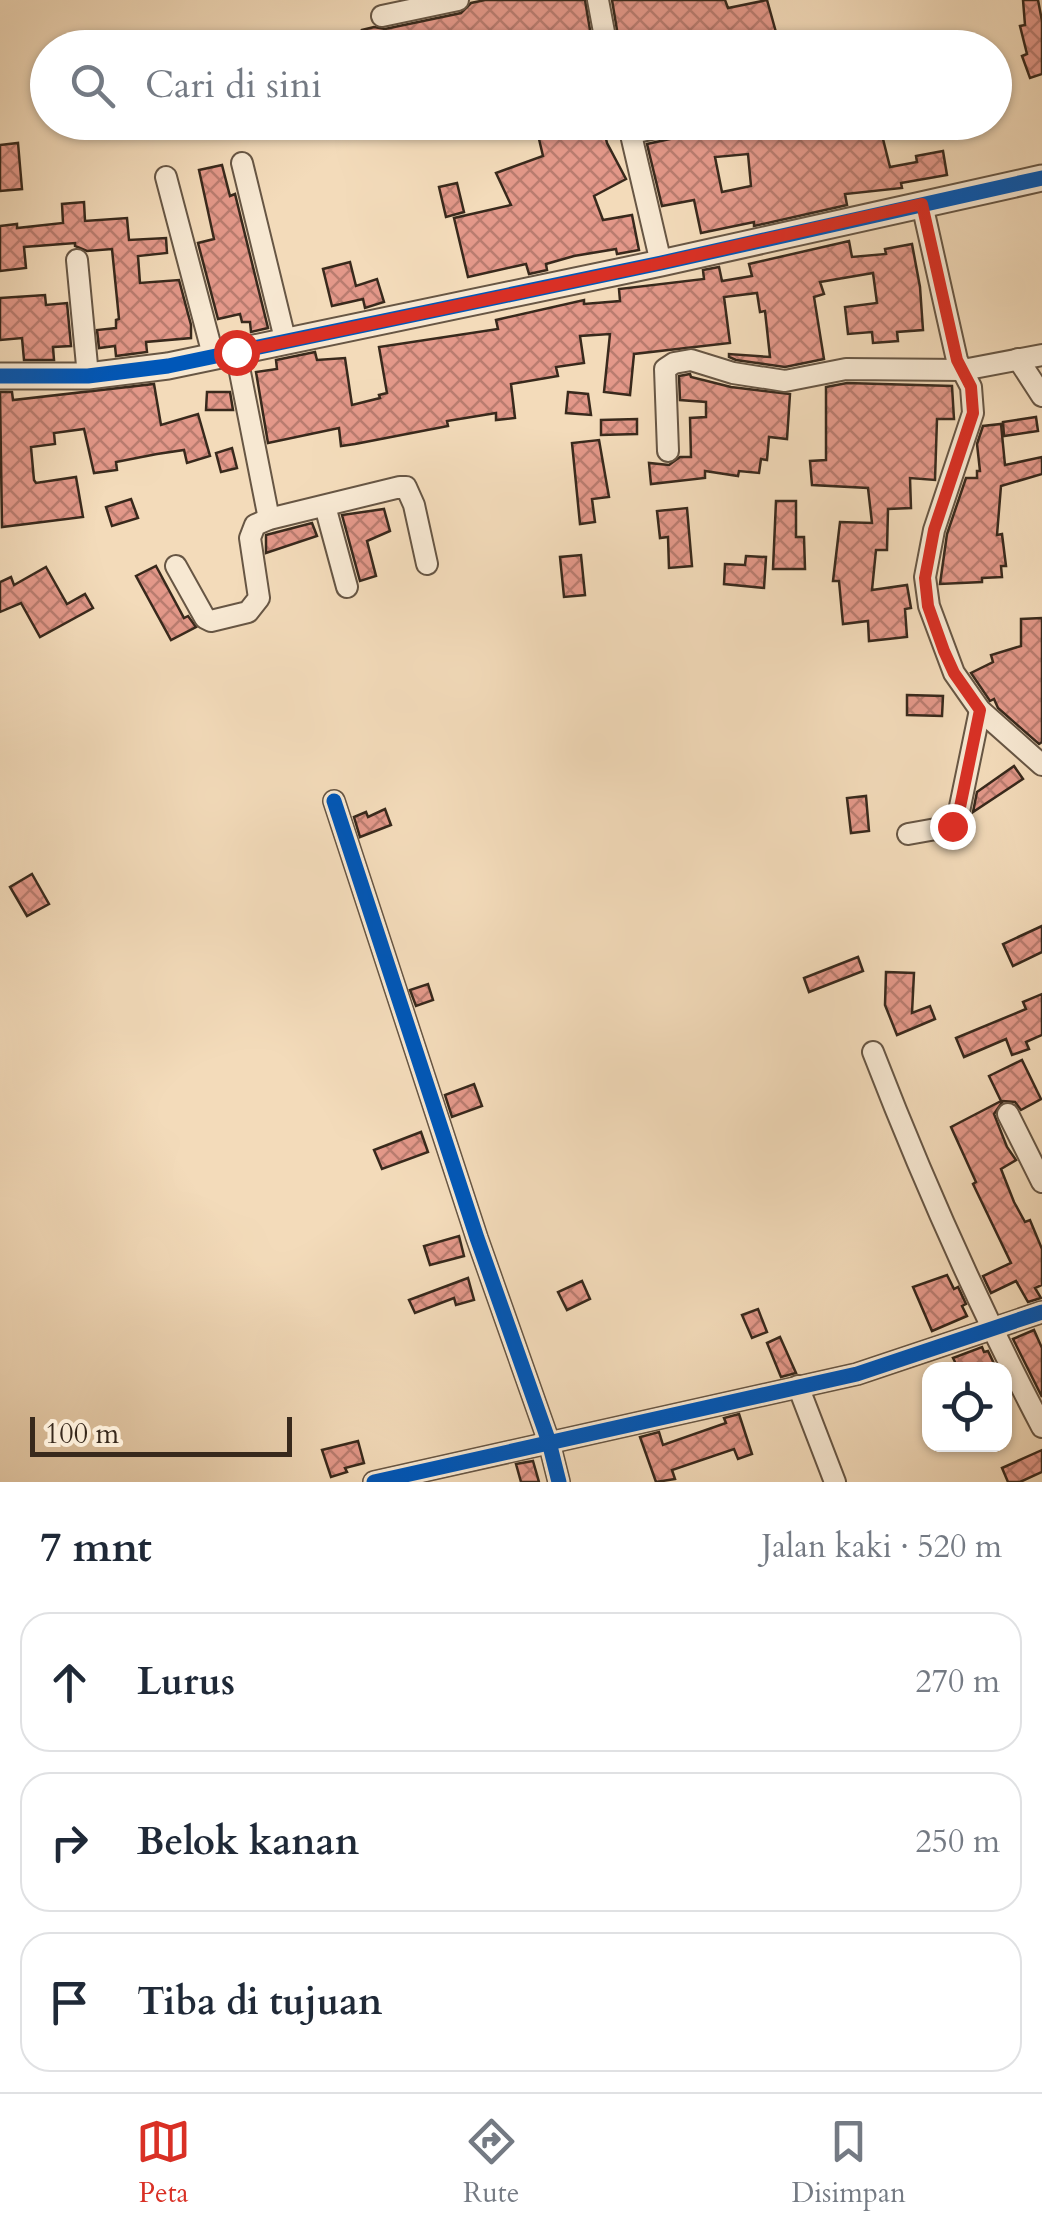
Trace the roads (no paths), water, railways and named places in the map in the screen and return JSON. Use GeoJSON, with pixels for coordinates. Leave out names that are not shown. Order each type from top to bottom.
{"type":"FeatureCollection","features":[{"type":"Feature","properties":{"kind":"street"},"geometry":{"type":"LineString","coordinates":[[382,16],[458,0]]}},
{"type":"Feature","properties":{"kind":"street"},"geometry":{"type":"LineString","coordinates":[[598,0],[604,30]]}},
{"type":"Feature","properties":{"kind":"street"},"geometry":{"type":"LineString","coordinates":[[633,140],[661,263]]}},
{"type":"Feature","properties":{"kind":"street"},"geometry":{"type":"LineString","coordinates":[[242,163],[284,339]]}},
{"type":"Feature","properties":{"kind":"street"},"geometry":{"type":"LineString","coordinates":[[166,177],[225,353],[270,518]]}},
{"type":"Feature","properties":{"kind":"street"},"geometry":{"type":"LineString","coordinates":[[0,376],[88,376],[168,366],[1042,178]]}},
{"type":"Feature","properties":{"kind":"street"},"geometry":{"type":"LineString","coordinates":[[922,204],[957,360],[971,387],[973,413],[934,530],[925,578],[928,606],[954,673],[980,710],[1042,766]]}},
{"type":"Feature","properties":{"kind":"street"},"geometry":{"type":"LineString","coordinates":[[77,260],[88,376]]}},
{"type":"Feature","properties":{"kind":"street"},"geometry":{"type":"LineString","coordinates":[[668,451],[665,369],[674,363],[691,360],[785,381],[846,369],[962,370],[1042,355]]}},
{"type":"Feature","properties":{"kind":"street"},"geometry":{"type":"LineString","coordinates":[[1018,359],[1042,396]]}},
{"type":"Feature","properties":{"kind":"street"},"geometry":{"type":"LineString","coordinates":[[176,566],[206,618],[216,621],[248,612],[259,598],[260,587],[250,533],[255,525],[270,518],[406,488],[414,505],[427,564]]}},
{"type":"Feature","properties":{"kind":"street"},"geometry":{"type":"LineString","coordinates":[[325,506],[347,587]]}},
{"type":"Feature","properties":{"kind":"street"},"geometry":{"type":"LineString","coordinates":[[908,834],[952,826],[956,821],[980,710]]}},
{"type":"Feature","properties":{"kind":"street"},"geometry":{"type":"LineString","coordinates":[[334,801],[477,1238],[549,1442],[559,1482]]}},
{"type":"Feature","properties":{"kind":"street"},"geometry":{"type":"LineString","coordinates":[[874,1052],[920,1173],[991,1330],[1042,1427]]}},
{"type":"Feature","properties":{"kind":"street"},"geometry":{"type":"LineString","coordinates":[[1008,1114],[1042,1182]]}},
{"type":"Feature","properties":{"kind":"street"},"geometry":{"type":"LineString","coordinates":[[374,1482],[857,1374],[1042,1312]]}},
{"type":"Feature","properties":{"kind":"street"},"geometry":{"type":"LineString","coordinates":[[798,1386],[835,1482]]}}]}
